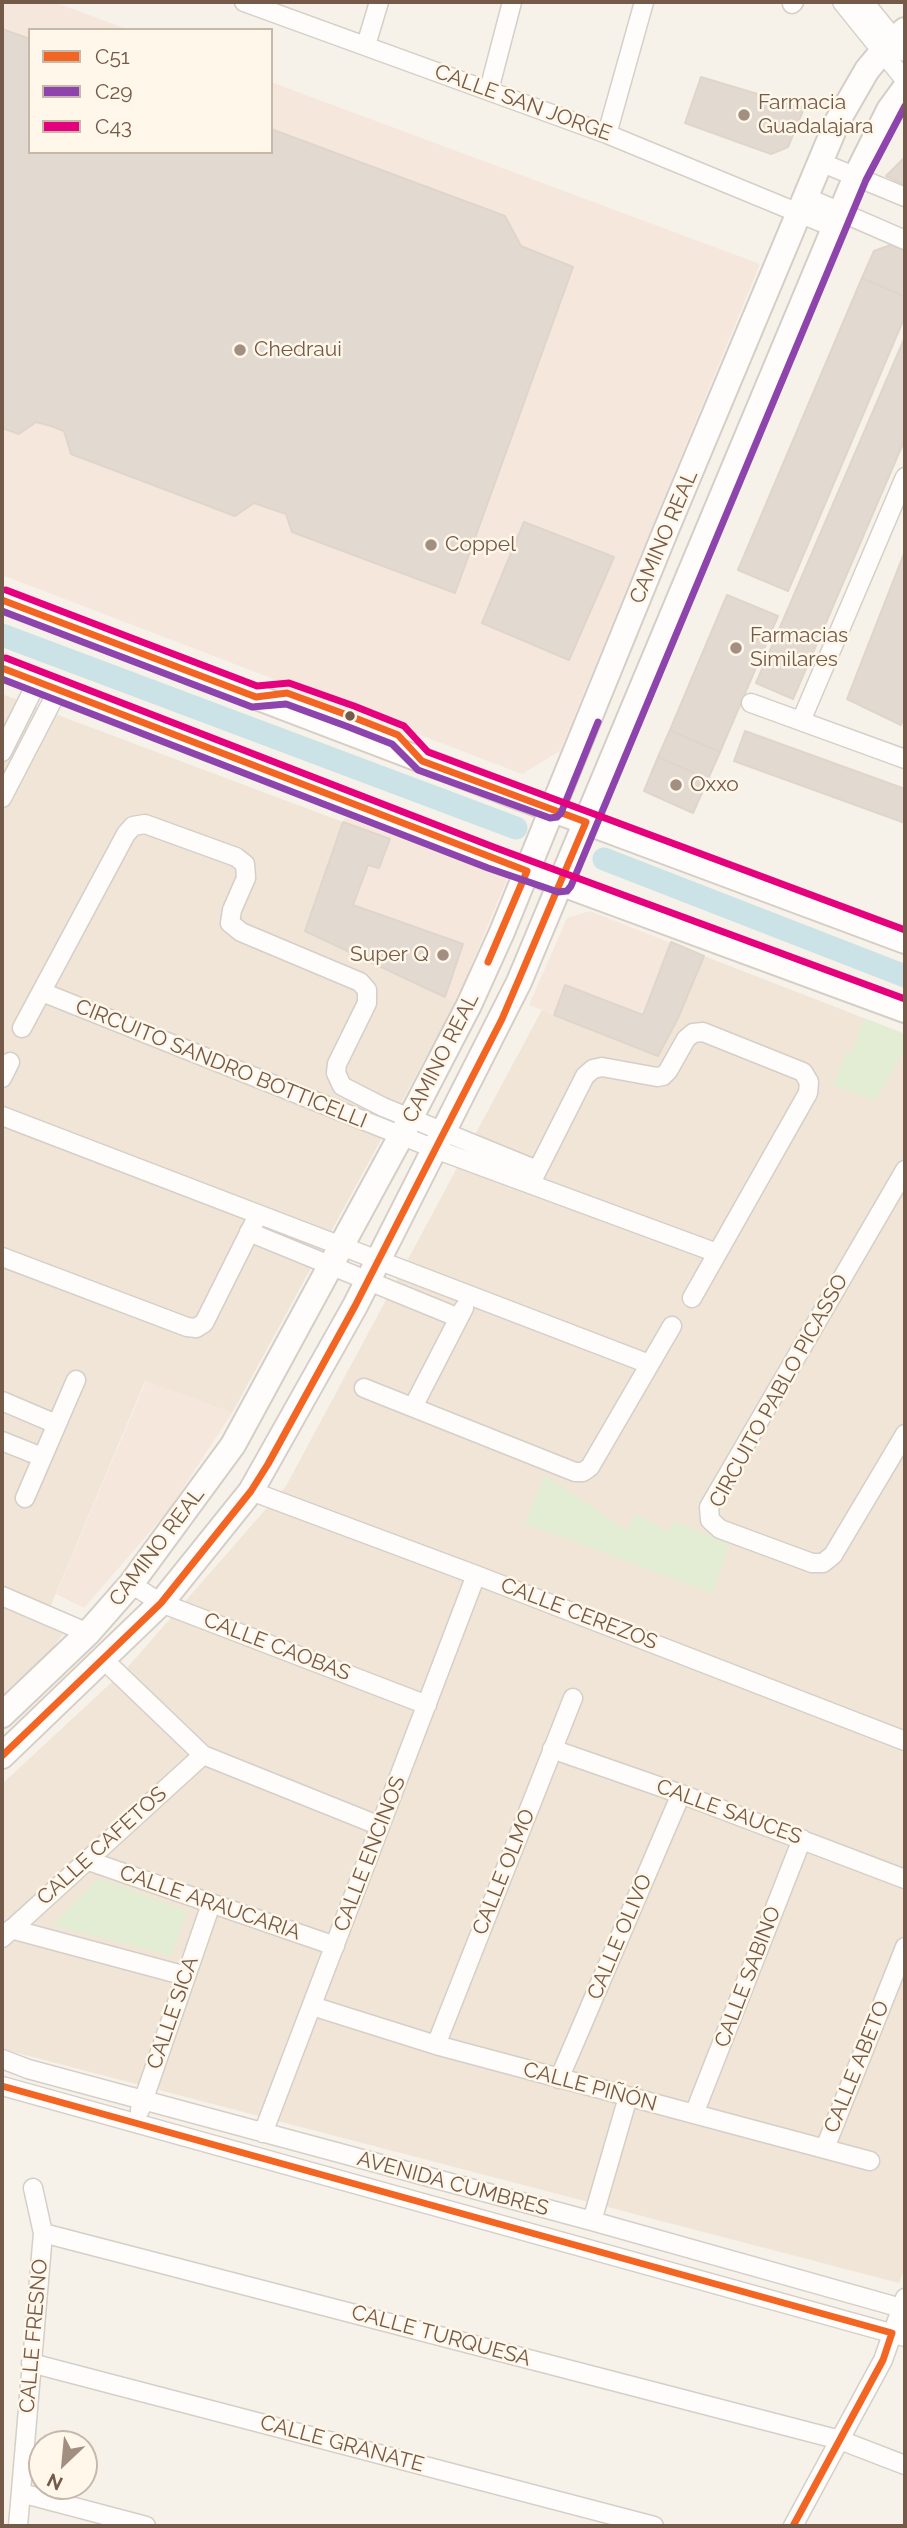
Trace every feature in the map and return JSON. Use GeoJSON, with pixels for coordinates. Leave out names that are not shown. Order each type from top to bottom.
{"type":"FeatureCollection","features":[{"type":"Feature","properties":{"kind":"street","name":"CALLE SAN JORGE"},"geometry":{"type":"LineString","coordinates":[[244,2],[838,220],[905,240]]}},
{"type":"Feature","properties":{"kind":"street"},"geometry":{"type":"LineString","coordinates":[[366,45],[379,2]]}},
{"type":"Feature","properties":{"kind":"street"},"geometry":{"type":"LineString","coordinates":[[489,90],[512,2]]}},
{"type":"Feature","properties":{"kind":"street"},"geometry":{"type":"LineString","coordinates":[[607,134],[644,2]]}},
{"type":"Feature","properties":{"kind":"street"},"geometry":{"type":"LineString","coordinates":[[842,2],[897,43]]}},
{"type":"Feature","properties":{"kind":"street"},"geometry":{"type":"LineString","coordinates":[[864,2],[897,43],[905,80]]}},
{"type":"Feature","properties":{"kind":"street","name":"CAMINO REAL"},"geometry":{"type":"LineString","coordinates":[[2,1715],[88,1633],[131,1584],[233,1445],[406,1127],[469,1005],[502,932],[837,122],[857,84],[897,43]]}},
{"type":"Feature","properties":{"kind":"street","name":"CAMINO REAL"},"geometry":{"type":"LineString","coordinates":[[2,1756],[161,1603],[251,1491],[373,1271],[502,1019],[856,176],[888,110],[905,88]]}},
{"type":"Feature","properties":{"kind":"street"},"geometry":{"type":"LineString","coordinates":[[820,162],[905,197]]}},
{"type":"Feature","properties":{"kind":"street"},"geometry":{"type":"LineString","coordinates":[[801,722],[905,477]]}},
{"type":"Feature","properties":{"kind":"street"},"geometry":{"type":"LineString","coordinates":[[2,600],[905,941]]}},
{"type":"Feature","properties":{"kind":"street"},"geometry":{"type":"LineString","coordinates":[[2,668],[527,871],[905,1010]]}},
{"type":"Feature","properties":{"kind":"street"},"geometry":{"type":"LineString","coordinates":[[2,752],[48,686]]}},
{"type":"Feature","properties":{"kind":"street"},"geometry":{"type":"LineString","coordinates":[[2,798],[48,686]]}},
{"type":"Feature","properties":{"kind":"street"},"geometry":{"type":"LineString","coordinates":[[751,703],[905,759]]}},
{"type":"Feature","properties":{"kind":"street","name":"CIRCUITO SANDRO BOTTICELLI"},"geometry":{"type":"LineString","coordinates":[[22,1028],[126,834],[133,826],[145,824],[236,857],[245,864],[246,878],[232,910],[230,923],[241,932],[360,982],[367,990],[367,1003],[337,1064],[338,1080],[348,1091],[406,1127]]}},
{"type":"Feature","properties":{"kind":"street","name":"CIRCUITO SANDRO BOTTICELLI"},"geometry":{"type":"LineString","coordinates":[[42,992],[406,1127]]}},
{"type":"Feature","properties":{"kind":"street"},"geometry":{"type":"LineString","coordinates":[[534,1178],[585,1076],[593,1069],[602,1067],[663,1076],[687,1039],[693,1033],[702,1032],[803,1072],[809,1082],[808,1093],[692,1298]]}},
{"type":"Feature","properties":{"kind":"street"},"geometry":{"type":"LineString","coordinates":[[2,1116],[258,1215],[336,1256],[373,1271],[459,1318]]}},
{"type":"Feature","properties":{"kind":"street"},"geometry":{"type":"LineString","coordinates":[[406,1127],[717,1253]]}},
{"type":"Feature","properties":{"kind":"street","name":"CIRCUITO PABLO PICASSO"},"geometry":{"type":"LineString","coordinates":[[905,1170],[709,1507],[710,1520],[720,1529],[812,1563],[823,1563],[833,1555],[905,1434]]}},
{"type":"Feature","properties":{"kind":"street"},"geometry":{"type":"LineString","coordinates":[[2,1257],[187,1327],[196,1328],[204,1323],[258,1215]]}},
{"type":"Feature","properties":{"kind":"street"},"geometry":{"type":"LineString","coordinates":[[249,1232],[336,1256]]}},
{"type":"Feature","properties":{"kind":"street"},"geometry":{"type":"LineString","coordinates":[[373,1271],[470,1296],[649,1364]]}},
{"type":"Feature","properties":{"kind":"street"},"geometry":{"type":"LineString","coordinates":[[413,1407],[470,1296]]}},
{"type":"Feature","properties":{"kind":"street"},"geometry":{"type":"LineString","coordinates":[[364,1388],[575,1472],[583,1472],[590,1467],[672,1326]]}},
{"type":"Feature","properties":{"kind":"street"},"geometry":{"type":"LineString","coordinates":[[25,1498],[76,1380]]}},
{"type":"Feature","properties":{"kind":"street"},"geometry":{"type":"LineString","coordinates":[[2,1401],[56,1424]]}},
{"type":"Feature","properties":{"kind":"street"},"geometry":{"type":"LineString","coordinates":[[2,1441],[42,1457]]}},
{"type":"Feature","properties":{"kind":"street","name":"CALLE CEREZOS"},"geometry":{"type":"LineString","coordinates":[[251,1491],[905,1741]]}},
{"type":"Feature","properties":{"kind":"street","name":"CALLE ENCINOS"},"geometry":{"type":"LineString","coordinates":[[263,2133],[476,1575]]}},
{"type":"Feature","properties":{"kind":"street","name":"CALLE CAOBAS"},"geometry":{"type":"LineString","coordinates":[[131,1584],[161,1603],[427,1704]]}},
{"type":"Feature","properties":{"kind":"street"},"geometry":{"type":"LineString","coordinates":[[2,1596],[88,1633]]}},
{"type":"Feature","properties":{"kind":"street"},"geometry":{"type":"LineString","coordinates":[[104,1660],[203,1755],[380,1826]]}},
{"type":"Feature","properties":{"kind":"street","name":"CALLE OLMO"},"geometry":{"type":"LineString","coordinates":[[436,2045],[573,1698]]}},
{"type":"Feature","properties":{"kind":"street","name":"CALLE SAUCES"},"geometry":{"type":"LineString","coordinates":[[552,1749],[681,1794],[905,1879]]}},
{"type":"Feature","properties":{"kind":"street","name":"CALLE CAFETOS"},"geometry":{"type":"LineString","coordinates":[[6,1933],[203,1755]]}},
{"type":"Feature","properties":{"kind":"street","name":"CALLE OLIVO"},"geometry":{"type":"LineString","coordinates":[[559,2079],[681,1794]]}},
{"type":"Feature","properties":{"kind":"street","name":"CALLE SABINO"},"geometry":{"type":"LineString","coordinates":[[694,2114],[802,1839]]}},
{"type":"Feature","properties":{"kind":"street","name":"CALLE ARAUCARIA"},"geometry":{"type":"LineString","coordinates":[[86,1860],[335,1946]]}},
{"type":"Feature","properties":{"kind":"street","name":"CALLE SICA"},"geometry":{"type":"LineString","coordinates":[[137,2123],[142,2100],[211,1904]]}},
{"type":"Feature","properties":{"kind":"street"},"geometry":{"type":"LineString","coordinates":[[6,1933],[186,1976]]}},
{"type":"Feature","properties":{"kind":"street","name":"CALLE ABETO"},"geometry":{"type":"LineString","coordinates":[[825,2148],[905,1947]]}},
{"type":"Feature","properties":{"kind":"street","name":"CALLE PIÑÓN"},"geometry":{"type":"LineString","coordinates":[[312,2006],[436,2045],[870,2161]]}},
{"type":"Feature","properties":{"kind":"street","name":"AVENIDA CUMBRES"},"geometry":{"type":"LineString","coordinates":[[2,2059],[28,2069],[904,2305]]}},
{"type":"Feature","properties":{"kind":"street","name":"AVENIDA CUMBRES"},"geometry":{"type":"LineString","coordinates":[[2,2086],[901,2335]]}},
{"type":"Feature","properties":{"kind":"street"},"geometry":{"type":"LineString","coordinates":[[592,2221],[628,2097]]}},
{"type":"Feature","properties":{"kind":"street","name":"CALLE FRESNO"},"geometry":{"type":"LineString","coordinates":[[18,2526],[43,2233],[33,2188]]}},
{"type":"Feature","properties":{"kind":"street","name":"CALLE TURQUESA"},"geometry":{"type":"LineString","coordinates":[[43,2233],[840,2440],[905,2465]]}},
{"type":"Feature","properties":{"kind":"street"},"geometry":{"type":"LineString","coordinates":[[793,2526],[883,2360],[901,2335],[904,2305]]}},
{"type":"Feature","properties":{"kind":"street","name":"CALLE GRANATE"},"geometry":{"type":"LineString","coordinates":[[31,2363],[654,2526]]}},
{"type":"Feature","properties":{"kind":"street"},"geometry":{"type":"LineString","coordinates":[[21,2493],[146,2526]]}},
{"type":"Feature","properties":{"kind":"shaded area"},"geometry":{"type":"Polygon","coordinates":[[[2,2],[54,2],[124,28],[28,28],[28,154],[273,154],[273,83],[760,264],[560,751],[522,774],[2,575],[2,2]]]}},
{"type":"Feature","properties":{"kind":"shaded area"},"geometry":{"type":"Polygon","coordinates":[[[2,694],[343,822],[305,931],[456,1002],[232,1413],[145,1381],[43,1624],[63,1634],[51,1650],[2,1695],[2,694]]]}},
{"type":"Feature","properties":{"kind":"shaded area"},"geometry":{"type":"Polygon","coordinates":[[[345,817],[508,877],[456,1002],[305,931],[345,817]]]}},
{"type":"Feature","properties":{"kind":"shaded area"},"geometry":{"type":"Polygon","coordinates":[[[590,911],[704,956],[678,1018],[658,1056],[529,1005],[567,918],[590,911]]]}},
{"type":"Feature","properties":{"kind":"shaded area"},"geometry":{"type":"Polygon","coordinates":[[[704,956],[905,1034],[905,2267],[899,2283],[2,2049],[2,1784],[127,1668],[286,1486],[542,1010],[554,1015],[678,1018],[704,956]]]}},
{"type":"Feature","properties":{"kind":"shaded area"},"geometry":{"type":"Polygon","coordinates":[[[146,1381],[232,1413],[168,1511],[84,1608],[56,1594],[146,1381]]]}},
{"type":"Feature","properties":{"kind":"green space"},"geometry":{"type":"Polygon","coordinates":[[[864,1018],[905,1034],[905,1049],[875,1101],[833,1085],[846,1052],[852,1053],[864,1018]]]}},
{"type":"Feature","properties":{"kind":"green space"},"geometry":{"type":"Polygon","coordinates":[[[545,1475],[626,1530],[636,1514],[669,1532],[674,1521],[730,1544],[712,1593],[525,1523],[545,1475]]]}},
{"type":"Feature","properties":{"kind":"green space"},"geometry":{"type":"Polygon","coordinates":[[[99,1878],[187,1911],[171,1956],[52,1925],[99,1878]]]}},
{"type":"Feature","properties":{"kind":"building"},"geometry":{"type":"Polygon","coordinates":[[[2,29],[28,38],[28,154],[273,154],[273,130],[505,216],[521,246],[573,267],[455,593],[292,532],[286,514],[254,503],[235,516],[71,454],[64,431],[51,426],[36,422],[19,434],[2,428],[2,29]]]}},
{"type":"Feature","properties":{"kind":"building","name":"Farmacia Guadalajara"},"geometry":{"type":"Polygon","coordinates":[[[701,77],[804,108],[788,147],[771,154],[685,123],[701,77]]]}},
{"type":"Feature","properties":{"kind":"building"},"geometry":{"type":"Polygon","coordinates":[[[905,157],[905,185],[886,176],[905,157]]]}},
{"type":"Feature","properties":{"kind":"building"},"geometry":{"type":"Polygon","coordinates":[[[896,243],[905,247],[905,297],[862,278],[874,251],[896,243]]]}},
{"type":"Feature","properties":{"kind":"building"},"geometry":{"type":"Polygon","coordinates":[[[862,278],[905,297],[905,316],[788,591],[738,570],[862,278]]]}},
{"type":"Feature","properties":{"kind":"building"},"geometry":{"type":"Polygon","coordinates":[[[905,337],[905,439],[793,699],[756,683],[905,337]]]}},
{"type":"Feature","properties":{"kind":"building"},"geometry":{"type":"Polygon","coordinates":[[[524,522],[614,557],[569,660],[482,623],[524,522]]]}},
{"type":"Feature","properties":{"kind":"building"},"geometry":{"type":"Polygon","coordinates":[[[905,551],[905,715],[901,725],[847,699],[905,551]]]}},
{"type":"Feature","properties":{"kind":"building"},"geometry":{"type":"Polygon","coordinates":[[[727,595],[778,616],[720,752],[670,730],[727,595]]]}},
{"type":"Feature","properties":{"kind":"building"},"geometry":{"type":"Polygon","coordinates":[[[670,730],[720,752],[708,779],[658,757],[670,730]]]}},
{"type":"Feature","properties":{"kind":"building"},"geometry":{"type":"Polygon","coordinates":[[[745,731],[905,789],[905,823],[734,761],[745,731]]]}},
{"type":"Feature","properties":{"kind":"building","name":"Oxxo"},"geometry":{"type":"Polygon","coordinates":[[[658,757],[708,779],[693,813],[644,791],[658,757]]]}},
{"type":"Feature","properties":{"kind":"building"},"geometry":{"type":"Polygon","coordinates":[[[343,822],[390,839],[379,868],[368,865],[353,905],[463,944],[445,997],[305,931],[343,822]]]}},
{"type":"Feature","properties":{"kind":"building"},"geometry":{"type":"Polygon","coordinates":[[[671,942],[704,956],[678,1018],[658,1056],[554,1015],[565,985],[643,1015],[671,942]]]}},
{"type":"Feature","properties":{"kind":"waterway"},"geometry":{"type":"LineString","coordinates":[[2,635],[516,828]]}},
{"type":"Feature","properties":{"kind":"waterway"},"geometry":{"type":"LineString","coordinates":[[604,859],[905,976]]}},
{"type":"Feature","properties":{"kind":"transit line","name":"C29"},"geometry":{"type":"LineString","coordinates":[[2,679],[488,868],[558,892],[567,891],[866,180],[905,106]]}},
{"type":"Feature","properties":{"kind":"transit line","name":"C43"},"geometry":{"type":"LineString","coordinates":[[6,590],[257,686],[289,683],[354,706],[404,726],[428,752],[905,930]]}},
{"type":"Feature","properties":{"kind":"transit line","name":"C51"},"geometry":{"type":"LineString","coordinates":[[2,600],[256,697],[287,693],[350,716],[398,735],[422,761],[586,822],[502,1019],[355,1306],[268,1464],[251,1491],[161,1603],[2,1756]]}},
{"type":"Feature","properties":{"kind":"transit line","name":"C29"},"geometry":{"type":"LineString","coordinates":[[2,611],[252,707],[286,704],[346,726],[392,744],[418,770],[550,818],[561,813],[598,722]]}},
{"type":"Feature","properties":{"kind":"transit line","name":"C43"},"geometry":{"type":"LineString","coordinates":[[6,658],[496,848],[905,999]]}},
{"type":"Feature","properties":{"kind":"transit line","name":"C51"},"geometry":{"type":"LineString","coordinates":[[2,668],[527,871],[488,962]]}},
{"type":"Feature","properties":{"kind":"transit line","name":"C51"},"geometry":{"type":"LineString","coordinates":[[2,2086],[892,2333],[883,2360],[793,2526]]}},
{"type":"Feature","properties":{"kind":"place","name":"Farmacia Guadalajara"},"geometry":{"type":"Point","coordinates":[744,115]}},
{"type":"Feature","properties":{"kind":"place","name":"Chedraui"},"geometry":{"type":"Point","coordinates":[240,350]}},
{"type":"Feature","properties":{"kind":"place","name":"Coppel"},"geometry":{"type":"Point","coordinates":[431,545]}},
{"type":"Feature","properties":{"kind":"place","name":"Farmacias Similares"},"geometry":{"type":"Point","coordinates":[736,648]}},
{"type":"Feature","properties":{"kind":"place","name":"Oxxo"},"geometry":{"type":"Point","coordinates":[676,785]}},
{"type":"Feature","properties":{"kind":"place","name":"Super Q"},"geometry":{"type":"Point","coordinates":[443,955]}}]}
